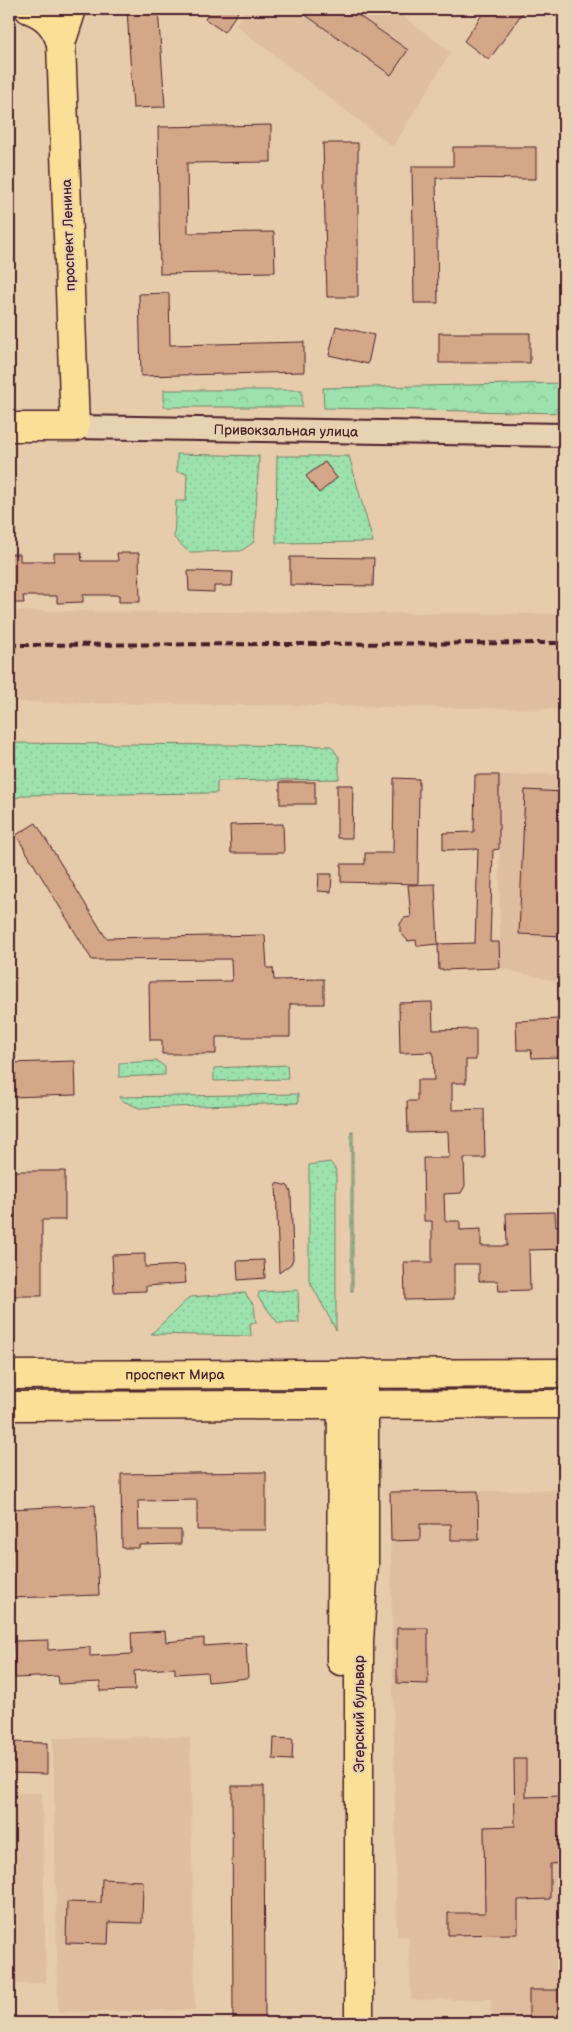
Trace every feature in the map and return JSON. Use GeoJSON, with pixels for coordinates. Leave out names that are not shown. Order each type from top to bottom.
{"type":"FeatureCollection","features":[{"type":"Feature","properties":{"kind":"main road","name":"проспект Ленина"},"geometry":{"type":"LineString","coordinates":[[29,9],[50,20],[58,32],[62,43],[75,427]]}},
{"type":"Feature","properties":{"kind":"main road","name":"проспект Ленина"},"geometry":{"type":"LineString","coordinates":[[62,43],[72,9]]}},
{"type":"Feature","properties":{"kind":"main road","name":"Привокзальная улица"},"geometry":{"type":"LineString","coordinates":[[9,427],[75,427]]}},
{"type":"Feature","properties":{"kind":"main road","name":"проспект Мира"},"geometry":{"type":"LineString","coordinates":[[9,1375],[564,1372]]}},
{"type":"Feature","properties":{"kind":"main road","name":"Эгерский бульвар"},"geometry":{"type":"LineString","coordinates":[[342,2023],[350,1966],[350,1718],[360,1641],[352,1564],[353,1373]]}},
{"type":"Feature","properties":{"kind":"main road"},"geometry":{"type":"LineString","coordinates":[[102,1374],[102,1405]]}},
{"type":"Feature","properties":{"kind":"main road"},"geometry":{"type":"LineString","coordinates":[[9,1406],[564,1404]]}},
{"type":"Feature","properties":{"kind":"main road","name":"Эгерский бульвар"},"geometry":{"type":"LineString","coordinates":[[350,1966],[358,2023]]}},
{"type":"Feature","properties":{"kind":"street","name":"Привокзальная улица"},"geometry":{"type":"LineString","coordinates":[[75,427],[564,435]]}},
{"type":"Feature","properties":{"kind":"shaded area"},"geometry":{"type":"Polygon","coordinates":[[[246,9],[393,9],[451,52],[393,147],[235,25],[246,9]]]}},
{"type":"Feature","properties":{"kind":"shaded area"},"geometry":{"type":"Polygon","coordinates":[[[9,611],[564,614],[564,709],[9,702],[9,611]]]}},
{"type":"Feature","properties":{"kind":"shaded area"},"geometry":{"type":"Polygon","coordinates":[[[564,774],[564,983],[500,968],[499,775],[564,774]]]}},
{"type":"Feature","properties":{"kind":"shaded area"},"geometry":{"type":"Polygon","coordinates":[[[564,1490],[564,2023],[492,2023],[491,1999],[411,2000],[408,1936],[397,1936],[390,1492],[564,1490]]]}},
{"type":"Feature","properties":{"kind":"shaded area"},"geometry":{"type":"Polygon","coordinates":[[[190,1737],[195,2010],[58,2012],[53,1738],[190,1737]]]}},
{"type":"Feature","properties":{"kind":"shaded area"},"geometry":{"type":"Polygon","coordinates":[[[9,1793],[42,1793],[46,1983],[9,1984],[9,1793]]]}},
{"type":"Feature","properties":{"kind":"green space"},"geometry":{"type":"Polygon","coordinates":[[[564,383],[564,413],[324,408],[323,388],[564,383]]]}},
{"type":"Feature","properties":{"kind":"green space"},"geometry":{"type":"Polygon","coordinates":[[[164,390],[302,390],[302,407],[164,407],[164,390]]]}},
{"type":"Feature","properties":{"kind":"green space"},"geometry":{"type":"Polygon","coordinates":[[[177,454],[259,456],[254,542],[241,551],[189,552],[174,538],[176,501],[186,501],[187,473],[177,472],[177,454]]]}},
{"type":"Feature","properties":{"kind":"green space"},"geometry":{"type":"Polygon","coordinates":[[[277,456],[349,456],[373,542],[276,543],[277,456]]]}},
{"type":"Feature","properties":{"kind":"green space"},"geometry":{"type":"Polygon","coordinates":[[[9,743],[331,746],[339,757],[339,779],[217,781],[217,793],[25,795],[9,800],[9,743]]]}},
{"type":"Feature","properties":{"kind":"green space"},"geometry":{"type":"Polygon","coordinates":[[[157,1061],[165,1067],[165,1075],[119,1077],[119,1063],[157,1061]]]}},
{"type":"Feature","properties":{"kind":"green space"},"geometry":{"type":"Polygon","coordinates":[[[287,1065],[288,1079],[214,1081],[214,1068],[287,1065]]]}},
{"type":"Feature","properties":{"kind":"green space"},"geometry":{"type":"Polygon","coordinates":[[[298,1094],[298,1103],[139,1108],[121,1100],[119,1097],[298,1094]]]}},
{"type":"Feature","properties":{"kind":"green space"},"geometry":{"type":"Polygon","coordinates":[[[351,1131],[353,1131],[353,1291],[351,1291],[351,1131]]]}},
{"type":"Feature","properties":{"kind":"green space"},"geometry":{"type":"Polygon","coordinates":[[[330,1162],[336,1170],[336,1330],[309,1280],[309,1165],[330,1162]]]}},
{"type":"Feature","properties":{"kind":"green space"},"geometry":{"type":"Polygon","coordinates":[[[298,1290],[299,1323],[278,1323],[258,1297],[259,1292],[298,1290]]]}},
{"type":"Feature","properties":{"kind":"green space"},"geometry":{"type":"Polygon","coordinates":[[[245,1293],[254,1306],[256,1323],[250,1323],[251,1336],[151,1334],[190,1297],[245,1293]]]}},
{"type":"Feature","properties":{"kind":"green space"},"geometry":{"type":"Polygon","coordinates":[[[96,1387],[96,1394],[9,1395],[9,1388],[96,1387]]]}},
{"type":"Feature","properties":{"kind":"green space"},"geometry":{"type":"Polygon","coordinates":[[[112,1387],[315,1387],[319,1388],[320,1392],[112,1394],[112,1387]]]}},
{"type":"Feature","properties":{"kind":"green space"},"geometry":{"type":"Polygon","coordinates":[[[395,1388],[564,1388],[564,1395],[397,1395],[395,1388]]]}},
{"type":"Feature","properties":{"kind":"building"},"geometry":{"type":"Polygon","coordinates":[[[127,9],[158,9],[165,107],[133,108],[127,9]]]}},
{"type":"Feature","properties":{"kind":"building"},"geometry":{"type":"Polygon","coordinates":[[[212,9],[240,9],[224,32],[205,19],[212,9]]]}},
{"type":"Feature","properties":{"kind":"building"},"geometry":{"type":"Polygon","coordinates":[[[297,9],[349,9],[408,50],[391,75],[297,9]]]}},
{"type":"Feature","properties":{"kind":"building"},"geometry":{"type":"Polygon","coordinates":[[[486,9],[525,9],[489,60],[464,41],[486,9]]]}},
{"type":"Feature","properties":{"kind":"building"},"geometry":{"type":"Polygon","coordinates":[[[271,125],[271,162],[187,163],[188,233],[274,232],[275,272],[160,274],[158,127],[271,125]]]}},
{"type":"Feature","properties":{"kind":"building"},"geometry":{"type":"Polygon","coordinates":[[[323,143],[358,143],[358,297],[327,297],[323,143]]]}},
{"type":"Feature","properties":{"kind":"building"},"geometry":{"type":"Polygon","coordinates":[[[453,147],[536,147],[536,179],[436,178],[438,303],[414,303],[412,166],[453,166],[453,147]]]}},
{"type":"Feature","properties":{"kind":"building"},"geometry":{"type":"Polygon","coordinates":[[[169,293],[170,345],[304,342],[304,372],[141,376],[139,294],[169,293]]]}},
{"type":"Feature","properties":{"kind":"building"},"geometry":{"type":"Polygon","coordinates":[[[336,326],[374,335],[368,364],[329,355],[336,326]]]}},
{"type":"Feature","properties":{"kind":"building"},"geometry":{"type":"Polygon","coordinates":[[[439,333],[530,333],[530,363],[439,363],[439,333]]]}},
{"type":"Feature","properties":{"kind":"building"},"geometry":{"type":"Polygon","coordinates":[[[325,462],[337,478],[319,493],[306,476],[325,462]]]}},
{"type":"Feature","properties":{"kind":"building"},"geometry":{"type":"Polygon","coordinates":[[[54,553],[81,553],[82,561],[118,561],[117,553],[139,553],[140,602],[119,602],[119,595],[83,595],[83,602],[57,603],[57,596],[23,596],[24,603],[9,603],[9,554],[20,554],[20,561],[54,561],[54,553]]]}},
{"type":"Feature","properties":{"kind":"building"},"geometry":{"type":"Polygon","coordinates":[[[290,557],[374,558],[373,586],[290,585],[290,557]]]}},
{"type":"Feature","properties":{"kind":"building"},"geometry":{"type":"Polygon","coordinates":[[[188,571],[233,572],[232,586],[214,586],[214,592],[189,591],[188,571]]]}},
{"type":"Feature","properties":{"kind":"building"},"geometry":{"type":"Polygon","coordinates":[[[475,775],[499,775],[499,849],[493,850],[490,942],[499,942],[500,968],[439,970],[438,944],[475,943],[478,849],[443,850],[443,833],[474,832],[475,775]]]}},
{"type":"Feature","properties":{"kind":"building"},"geometry":{"type":"Polygon","coordinates":[[[394,778],[419,779],[418,884],[341,882],[341,864],[365,864],[365,853],[393,853],[394,778]]]}},
{"type":"Feature","properties":{"kind":"building"},"geometry":{"type":"Polygon","coordinates":[[[280,782],[315,782],[315,804],[280,804],[280,782]]]}},
{"type":"Feature","properties":{"kind":"building"},"geometry":{"type":"Polygon","coordinates":[[[337,785],[353,785],[352,838],[337,838],[337,785]]]}},
{"type":"Feature","properties":{"kind":"building"},"geometry":{"type":"Polygon","coordinates":[[[525,790],[564,792],[564,936],[519,934],[525,790]]]}},
{"type":"Feature","properties":{"kind":"building"},"geometry":{"type":"Polygon","coordinates":[[[36,823],[106,938],[265,935],[267,968],[273,968],[274,980],[324,979],[324,1004],[290,1004],[290,1037],[216,1037],[216,1054],[162,1054],[162,1040],[150,1040],[149,982],[232,981],[231,959],[92,960],[16,835],[36,823]]]}},
{"type":"Feature","properties":{"kind":"building"},"geometry":{"type":"Polygon","coordinates":[[[283,824],[284,853],[231,853],[230,825],[283,824]]]}},
{"type":"Feature","properties":{"kind":"building"},"geometry":{"type":"Polygon","coordinates":[[[319,874],[332,874],[331,892],[318,891],[319,874]]]}},
{"type":"Feature","properties":{"kind":"building"},"geometry":{"type":"Polygon","coordinates":[[[435,884],[438,944],[417,946],[416,940],[408,941],[400,932],[400,924],[404,918],[411,917],[408,885],[435,884]]]}},
{"type":"Feature","properties":{"kind":"building"},"geometry":{"type":"Polygon","coordinates":[[[432,1002],[433,1030],[476,1029],[476,1060],[466,1060],[466,1083],[452,1083],[452,1110],[484,1109],[485,1158],[464,1158],[465,1186],[461,1193],[444,1194],[445,1221],[460,1221],[460,1230],[481,1229],[481,1246],[507,1246],[506,1213],[555,1212],[556,1226],[564,1226],[564,1249],[529,1250],[530,1290],[499,1291],[498,1281],[479,1281],[479,1264],[454,1264],[454,1299],[405,1300],[404,1262],[432,1262],[432,1221],[424,1221],[423,1158],[449,1158],[448,1132],[408,1133],[407,1101],[417,1101],[417,1080],[434,1080],[433,1052],[400,1053],[399,1003],[432,1002]]]}},
{"type":"Feature","properties":{"kind":"building"},"geometry":{"type":"Polygon","coordinates":[[[559,1019],[560,1057],[532,1058],[531,1050],[517,1050],[516,1021],[559,1019]]]}},
{"type":"Feature","properties":{"kind":"building"},"geometry":{"type":"Polygon","coordinates":[[[75,1061],[76,1095],[9,1097],[9,1063],[75,1061]]]}},
{"type":"Feature","properties":{"kind":"building"},"geometry":{"type":"Polygon","coordinates":[[[9,1171],[65,1171],[65,1220],[42,1220],[42,1296],[9,1296],[9,1171]]]}},
{"type":"Feature","properties":{"kind":"building"},"geometry":{"type":"Polygon","coordinates":[[[276,1183],[288,1186],[291,1192],[293,1259],[291,1264],[279,1273],[276,1183]]]}},
{"type":"Feature","properties":{"kind":"building"},"geometry":{"type":"Polygon","coordinates":[[[145,1254],[145,1267],[184,1265],[186,1283],[146,1286],[146,1291],[114,1292],[112,1255],[145,1254]]]}},
{"type":"Feature","properties":{"kind":"building"},"geometry":{"type":"Polygon","coordinates":[[[264,1260],[265,1278],[238,1280],[237,1261],[264,1260]]]}},
{"type":"Feature","properties":{"kind":"building"},"geometry":{"type":"Polygon","coordinates":[[[266,1472],[266,1530],[197,1530],[197,1500],[138,1501],[139,1530],[181,1530],[181,1544],[139,1545],[139,1548],[122,1548],[121,1474],[266,1472]]]}},
{"type":"Feature","properties":{"kind":"building"},"geometry":{"type":"Polygon","coordinates":[[[478,1491],[479,1540],[451,1540],[451,1524],[420,1524],[420,1540],[391,1541],[390,1492],[478,1491]]]}},
{"type":"Feature","properties":{"kind":"building"},"geometry":{"type":"Polygon","coordinates":[[[95,1505],[99,1595],[11,1598],[9,1509],[95,1505]]]}},
{"type":"Feature","properties":{"kind":"building"},"geometry":{"type":"Polygon","coordinates":[[[397,1628],[428,1628],[428,1684],[397,1683],[397,1628]]]}},
{"type":"Feature","properties":{"kind":"building"},"geometry":{"type":"Polygon","coordinates":[[[165,1631],[166,1642],[204,1638],[204,1646],[246,1643],[248,1678],[208,1682],[207,1672],[175,1674],[175,1668],[134,1671],[135,1690],[100,1691],[100,1682],[59,1684],[58,1676],[15,1678],[14,1641],[48,1640],[48,1650],[90,1647],[90,1656],[132,1654],[131,1633],[165,1631]]]}},
{"type":"Feature","properties":{"kind":"building"},"geometry":{"type":"Polygon","coordinates":[[[274,1738],[293,1739],[292,1760],[273,1759],[274,1738]]]}},
{"type":"Feature","properties":{"kind":"building"},"geometry":{"type":"Polygon","coordinates":[[[9,1742],[47,1743],[47,1774],[9,1773],[9,1742]]]}},
{"type":"Feature","properties":{"kind":"building"},"geometry":{"type":"Polygon","coordinates":[[[514,1759],[526,1759],[526,1797],[564,1796],[564,1863],[550,1864],[550,1899],[518,1900],[518,1934],[448,1935],[448,1913],[485,1913],[484,1827],[515,1826],[514,1759]]]}},
{"type":"Feature","properties":{"kind":"building"},"geometry":{"type":"Polygon","coordinates":[[[232,1786],[264,1786],[265,2023],[233,2023],[232,1786]]]}},
{"type":"Feature","properties":{"kind":"building"},"geometry":{"type":"Polygon","coordinates":[[[102,1879],[143,1881],[142,1923],[109,1922],[108,1944],[66,1943],[67,1902],[101,1903],[102,1879]]]}},
{"type":"Feature","properties":{"kind":"building"},"geometry":{"type":"Polygon","coordinates":[[[529,1990],[561,1990],[561,2023],[529,2023],[529,1990]]]}},
{"type":"Feature","properties":{"kind":"railway"},"geometry":{"type":"LineString","coordinates":[[9,645],[564,643]]}}]}
